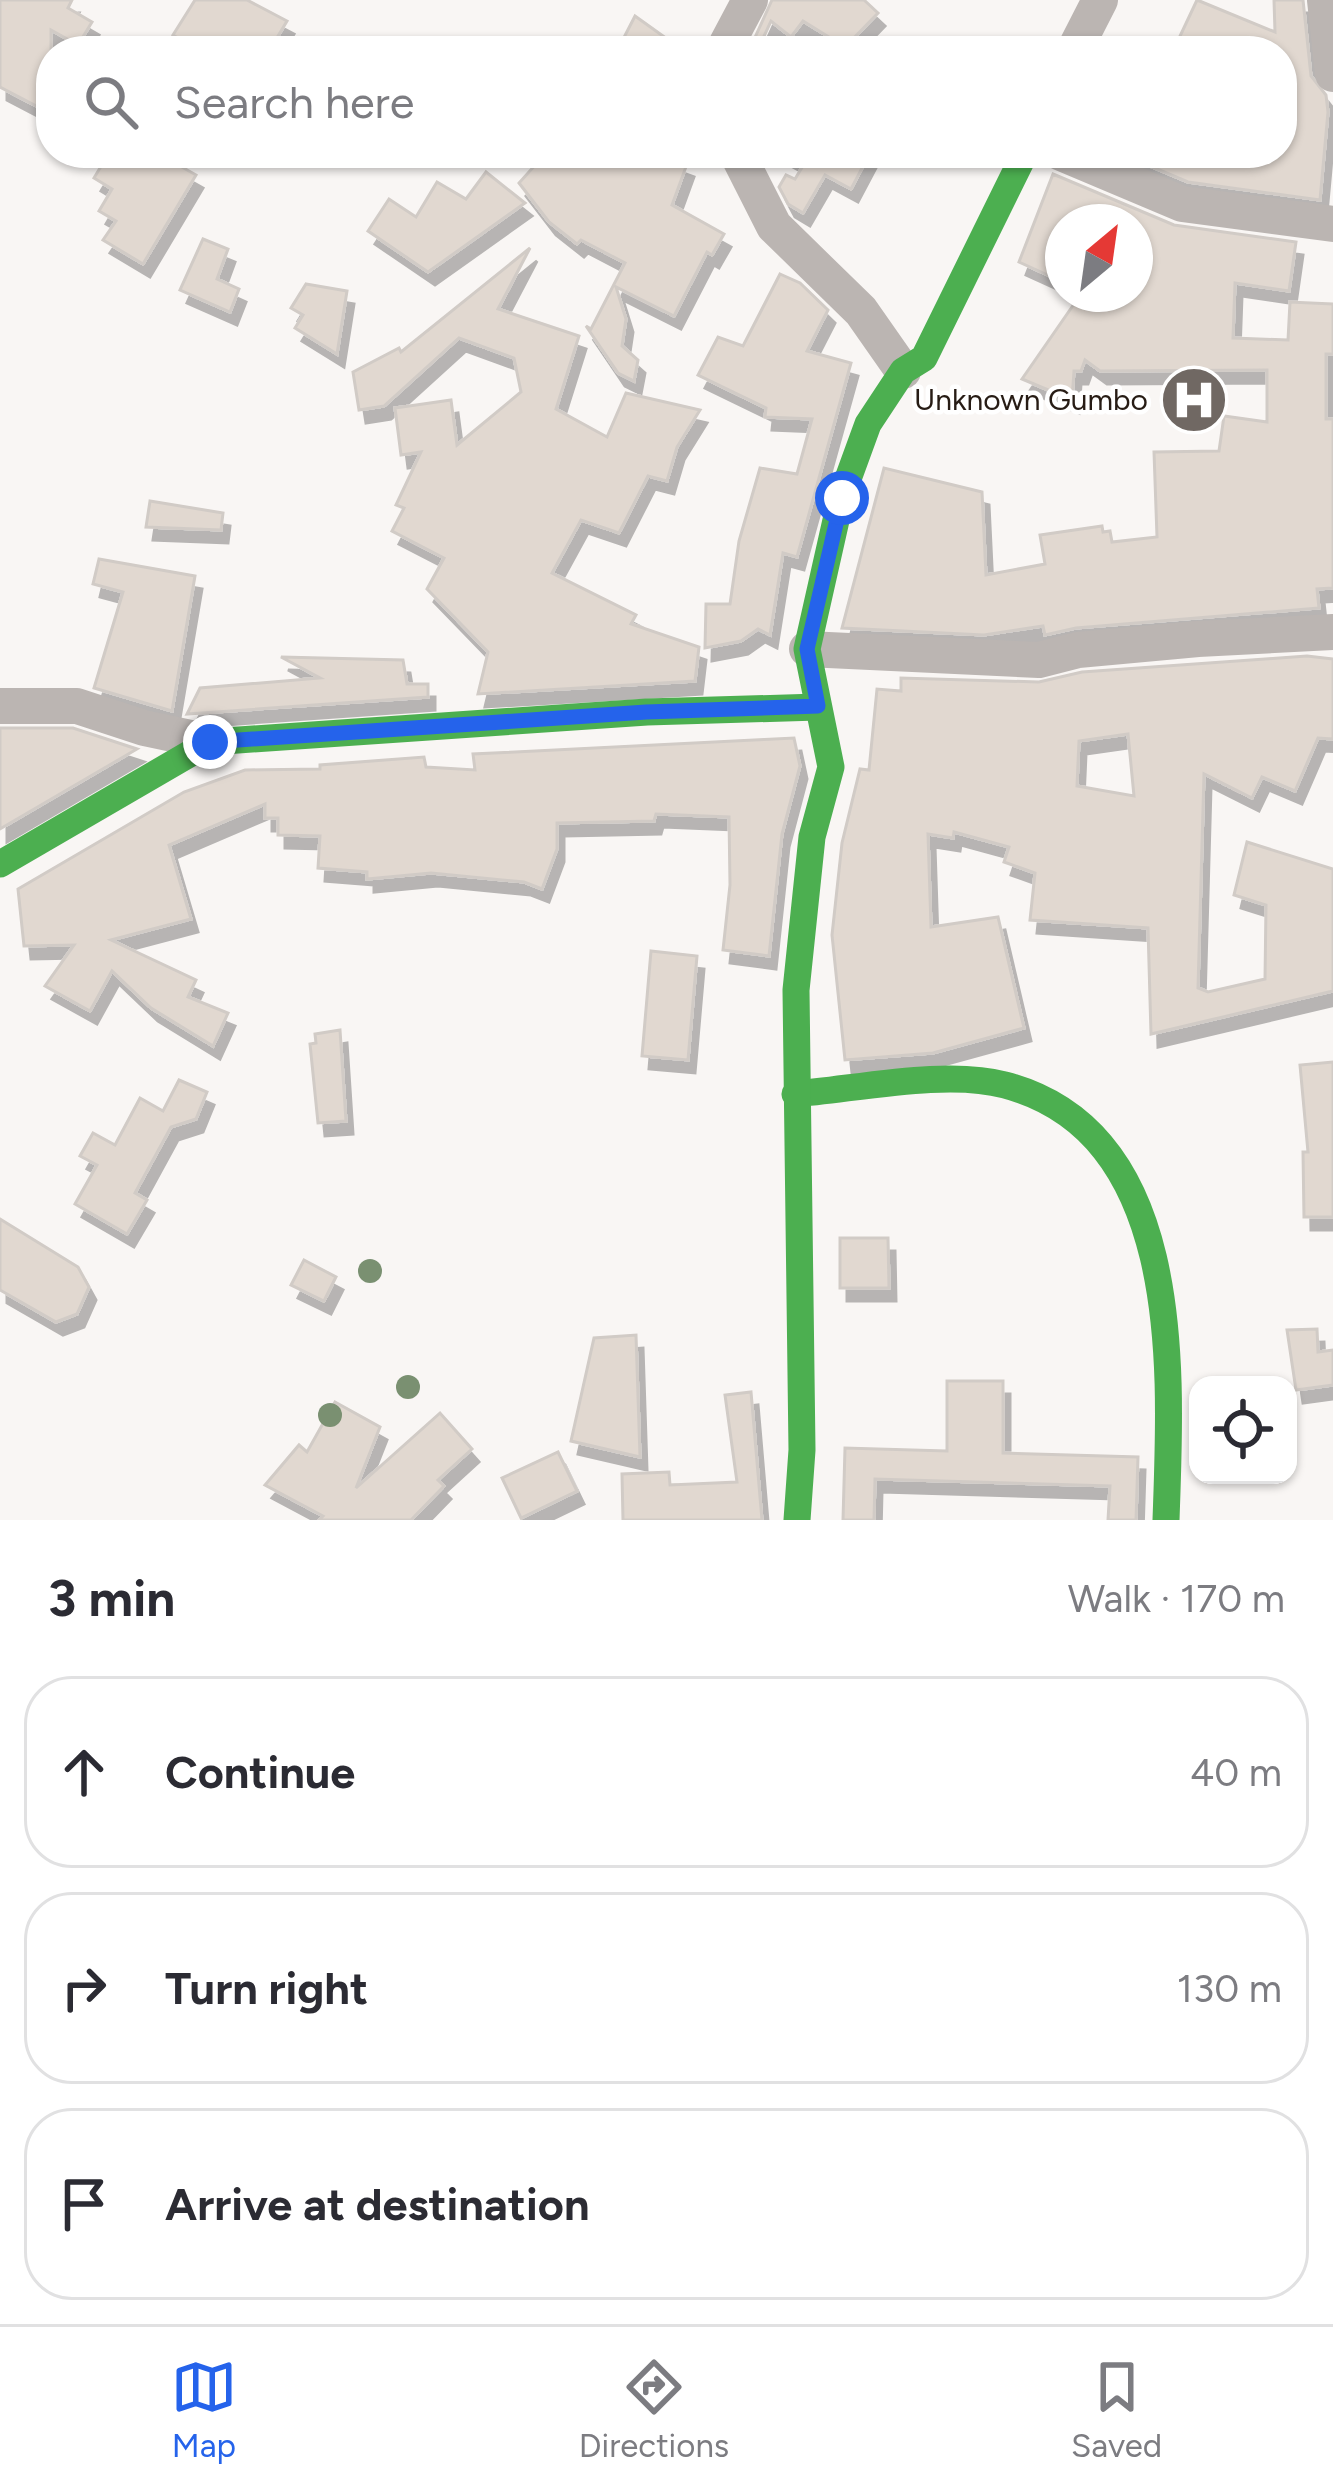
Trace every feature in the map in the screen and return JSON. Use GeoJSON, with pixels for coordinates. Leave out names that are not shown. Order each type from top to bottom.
{"type":"FeatureCollection","features":[{"type":"Feature","properties":{"kind":"street"},"geometry":{"type":"LineString","coordinates":[[731,36],[750,0]]}},
{"type":"Feature","properties":{"kind":"street"},"geometry":{"type":"LineString","coordinates":[[1082,36],[1100,0]]}},
{"type":"Feature","properties":{"kind":"street"},"geometry":{"type":"LineString","coordinates":[[1325,0],[1333,74]]}},
{"type":"Feature","properties":{"kind":"street"},"geometry":{"type":"LineString","coordinates":[[745,168],[774,226],[861,311],[903,371]]}},
{"type":"Feature","properties":{"kind":"street"},"geometry":{"type":"LineString","coordinates":[[797,1520],[802,1450],[796,990],[812,837],[831,767],[807,649],[842,498],[868,424],[903,371],[924,358],[1018,168]]}},
{"type":"Feature","properties":{"kind":"street"},"geometry":{"type":"LineString","coordinates":[[1097,168],[1182,204],[1333,224]]}},
{"type":"Feature","properties":{"kind":"street"},"geometry":{"type":"LineString","coordinates":[[807,649],[1039,660],[1118,646],[1333,632]]}},
{"type":"Feature","properties":{"kind":"street"},"geometry":{"type":"LineString","coordinates":[[0,706],[77,706],[210,742],[646,712],[818,706]]}},
{"type":"Feature","properties":{"kind":"street"},"geometry":{"type":"LineString","coordinates":[[0,864],[210,742]]}},
{"type":"Feature","properties":{"kind":"street"},"geometry":{"type":"LineString","coordinates":[[795,1094],[1001,1084],[1064,1112],[1108,1146],[1145,1214],[1171,1376],[1166,1520]]}},
{"type":"Feature","properties":{"kind":"building"},"geometry":{"type":"Polygon","coordinates":[[[0,0],[72,0],[68,8],[92,22],[83,36],[62,36],[51,30],[51,36],[36,36],[36,106],[0,87],[0,0]]]}},
{"type":"Feature","properties":{"kind":"building"},"geometry":{"type":"Polygon","coordinates":[[[195,0],[247,0],[287,21],[278,36],[173,35],[195,0]]]}},
{"type":"Feature","properties":{"kind":"building"},"geometry":{"type":"Polygon","coordinates":[[[772,0],[864,0],[878,13],[856,36],[827,36],[803,21],[790,36],[771,21],[764,36],[756,36],[772,0]]]}},
{"type":"Feature","properties":{"kind":"building"},"geometry":{"type":"Polygon","coordinates":[[[1197,0],[1275,32],[1274,0],[1303,0],[1311,76],[1326,95],[1328,112],[1320,200],[1188,182],[1155,168],[1297,168],[1297,36],[1180,36],[1197,0]]]}},
{"type":"Feature","properties":{"kind":"building"},"geometry":{"type":"Polygon","coordinates":[[[635,16],[663,36],[625,36],[635,16]]]}},
{"type":"Feature","properties":{"kind":"building"},"geometry":{"type":"Polygon","coordinates":[[[100,168],[184,168],[196,175],[143,264],[103,240],[116,221],[99,211],[112,189],[94,178],[100,168]]]}},
{"type":"Feature","properties":{"kind":"building"},"geometry":{"type":"Polygon","coordinates":[[[532,168],[686,168],[672,205],[724,234],[712,255],[707,252],[674,316],[616,287],[626,319],[622,346],[638,360],[634,381],[618,373],[586,326],[591,329],[625,263],[581,240],[577,244],[549,222],[519,183],[532,168]]]}},
{"type":"Feature","properties":{"kind":"building"},"geometry":{"type":"Polygon","coordinates":[[[802,168],[862,168],[851,189],[825,175],[803,213],[788,204],[779,187],[786,175],[795,179],[802,168]]]}},
{"type":"Feature","properties":{"kind":"building"},"geometry":{"type":"Polygon","coordinates":[[[486,172],[525,203],[428,272],[368,231],[389,199],[416,217],[437,182],[466,199],[486,172]]]}},
{"type":"Feature","properties":{"kind":"building"},"geometry":{"type":"Polygon","coordinates":[[[1053,174],[1124,204],[1045,204],[1045,274],[1019,262],[1053,174]]]}},
{"type":"Feature","properties":{"kind":"building"},"geometry":{"type":"Polygon","coordinates":[[[1153,216],[1174,225],[1296,242],[1289,291],[1235,283],[1233,338],[1288,340],[1290,302],[1333,304],[1333,354],[1326,354],[1326,419],[1333,419],[1333,588],[1317,589],[1319,608],[1076,628],[1045,635],[1043,626],[984,635],[842,628],[884,468],[982,492],[986,575],[1045,564],[1040,535],[1102,526],[1103,532],[1110,531],[1112,542],[1157,537],[1154,452],[1219,451],[1224,416],[1267,422],[1267,370],[1100,371],[1085,360],[1081,371],[1074,371],[1072,400],[1022,379],[1069,312],[1153,312],[1153,216]]]}},
{"type":"Feature","properties":{"kind":"building"},"geometry":{"type":"Polygon","coordinates":[[[203,239],[228,249],[217,279],[239,289],[230,312],[180,290],[203,239]]]}},
{"type":"Feature","properties":{"kind":"building"},"geometry":{"type":"Polygon","coordinates":[[[530,248],[498,309],[579,336],[556,409],[607,437],[626,393],[700,410],[677,447],[667,481],[648,476],[619,533],[581,520],[552,573],[636,615],[631,624],[699,647],[695,681],[478,694],[488,652],[427,589],[444,558],[392,531],[404,508],[396,505],[421,452],[401,455],[395,408],[451,400],[457,445],[521,392],[514,358],[459,338],[384,406],[359,410],[353,372],[399,348],[401,352],[530,248]]]}},
{"type":"Feature","properties":{"kind":"building"},"geometry":{"type":"Polygon","coordinates":[[[780,274],[800,283],[828,310],[807,351],[851,363],[797,557],[783,553],[770,635],[758,629],[741,641],[705,648],[706,604],[730,604],[739,541],[760,468],[797,474],[812,419],[765,417],[766,408],[698,375],[718,337],[743,346],[780,274]]]}},
{"type":"Feature","properties":{"kind":"building"},"geometry":{"type":"Polygon","coordinates":[[[306,284],[347,291],[337,354],[295,328],[303,315],[291,308],[306,284]]]}},
{"type":"Feature","properties":{"kind":"building"},"geometry":{"type":"Polygon","coordinates":[[[150,501],[223,513],[221,530],[146,527],[150,501]]]}},
{"type":"Feature","properties":{"kind":"building"},"geometry":{"type":"Polygon","coordinates":[[[99,559],[195,576],[172,711],[94,688],[123,592],[93,584],[99,559]]]}},
{"type":"Feature","properties":{"kind":"building"},"geometry":{"type":"Polygon","coordinates":[[[1307,656],[1333,659],[1333,739],[1318,738],[1295,791],[1262,777],[1252,798],[1204,774],[1198,988],[1208,992],[1265,979],[1266,905],[1234,895],[1247,842],[1333,869],[1333,991],[1151,1034],[1148,928],[1030,920],[1035,873],[1004,862],[1009,847],[954,832],[953,838],[928,834],[931,927],[998,917],[1024,1028],[933,1053],[845,1060],[832,935],[842,843],[860,769],[869,770],[877,689],[901,691],[901,678],[1039,682],[1082,672],[1307,656]],[[1128,734],[1079,741],[1077,786],[1134,796],[1128,734]]]}},
{"type":"Feature","properties":{"kind":"building"},"geometry":{"type":"Polygon","coordinates":[[[281,657],[403,660],[407,684],[428,684],[428,697],[187,714],[200,688],[320,678],[281,657]]]}},
{"type":"Feature","properties":{"kind":"building"},"geometry":{"type":"Polygon","coordinates":[[[0,728],[73,728],[137,749],[0,829],[0,728]]]}},
{"type":"Feature","properties":{"kind":"building"},"geometry":{"type":"Polygon","coordinates":[[[794,738],[800,766],[782,834],[769,956],[723,950],[730,885],[729,817],[656,814],[654,821],[557,823],[557,849],[542,889],[524,882],[431,873],[367,879],[367,872],[318,868],[320,836],[278,835],[278,818],[265,818],[265,804],[169,845],[191,919],[111,940],[196,980],[188,997],[228,1013],[213,1046],[151,1008],[112,971],[90,1011],[45,986],[74,945],[24,946],[18,889],[184,792],[245,770],[320,769],[320,765],[424,757],[426,767],[475,770],[473,754],[794,738]]]}},
{"type":"Feature","properties":{"kind":"building"},"geometry":{"type":"Polygon","coordinates":[[[651,951],[697,956],[688,1060],[642,1056],[651,951]]]}},
{"type":"Feature","properties":{"kind":"building"},"geometry":{"type":"Polygon","coordinates":[[[340,1030],[346,1121],[318,1123],[310,1044],[316,1043],[315,1034],[340,1030]]]}},
{"type":"Feature","properties":{"kind":"building"},"geometry":{"type":"Polygon","coordinates":[[[1333,1062],[1333,1217],[1304,1217],[1303,1152],[1308,1152],[1300,1065],[1333,1062]]]}},
{"type":"Feature","properties":{"kind":"building"},"geometry":{"type":"Polygon","coordinates":[[[179,1080],[207,1092],[196,1119],[171,1127],[135,1193],[147,1200],[127,1234],[75,1204],[97,1165],[80,1156],[93,1133],[115,1145],[140,1098],[163,1111],[179,1080]]]}},
{"type":"Feature","properties":{"kind":"building"},"geometry":{"type":"Polygon","coordinates":[[[0,1219],[78,1267],[89,1287],[77,1314],[56,1322],[0,1290],[0,1219]]]}},
{"type":"Feature","properties":{"kind":"building"},"geometry":{"type":"Polygon","coordinates":[[[840,1238],[888,1238],[889,1288],[840,1288],[840,1238]]]}},
{"type":"Feature","properties":{"kind":"building"},"geometry":{"type":"Polygon","coordinates":[[[304,1260],[336,1277],[324,1301],[291,1285],[304,1260]]]}},
{"type":"Feature","properties":{"kind":"building"},"geometry":{"type":"Polygon","coordinates":[[[1317,1329],[1318,1352],[1333,1350],[1333,1385],[1297,1390],[1287,1330],[1317,1329]]]}},
{"type":"Feature","properties":{"kind":"building"},"geometry":{"type":"Polygon","coordinates":[[[636,1335],[640,1457],[571,1441],[594,1338],[636,1335]]]}},
{"type":"Feature","properties":{"kind":"building"},"geometry":{"type":"Polygon","coordinates":[[[947,1381],[1003,1381],[1003,1453],[1138,1457],[1136,1520],[1108,1520],[1110,1486],[875,1479],[874,1520],[843,1520],[845,1448],[947,1451],[947,1381]]]}},
{"type":"Feature","properties":{"kind":"building"},"geometry":{"type":"Polygon","coordinates":[[[751,1392],[762,1520],[623,1520],[622,1474],[669,1472],[670,1485],[737,1482],[725,1395],[751,1392]]]}},
{"type":"Feature","properties":{"kind":"building"},"geometry":{"type":"Polygon","coordinates":[[[335,1402],[380,1427],[356,1488],[440,1413],[472,1449],[438,1480],[444,1486],[411,1520],[319,1520],[323,1516],[265,1485],[299,1445],[307,1452],[335,1402]]]}},
{"type":"Feature","properties":{"kind":"building"},"geometry":{"type":"Polygon","coordinates":[[[558,1452],[577,1491],[521,1518],[502,1478],[558,1452]]]}},
{"type":"Feature","properties":{"kind":"traffic: fast"},"geometry":{"type":"LineString","coordinates":[[797,1520],[802,1450],[796,990],[812,837],[831,767],[807,649],[841,498],[868,424],[903,371],[924,358],[1018,168]]}},
{"type":"Feature","properties":{"kind":"traffic: fast"},"geometry":{"type":"LineString","coordinates":[[0,864],[210,742],[647,712],[818,707]]}},
{"type":"Feature","properties":{"kind":"traffic: fast"},"geometry":{"type":"LineString","coordinates":[[795,1094],[929,1079],[1005,1085],[1064,1111],[1107,1153],[1137,1205],[1155,1266],[1168,1397],[1166,1520]]}},
{"type":"Feature","properties":{"kind":"place","name":"Unknown Gumbo"},"geometry":{"type":"Point","coordinates":[1194,400]}},
{"type":"Feature","properties":{"kind":"route"},"geometry":{"type":"LineString","coordinates":[[210,742],[379,734],[646,712],[818,706],[807,649],[842,498]]}}]}
